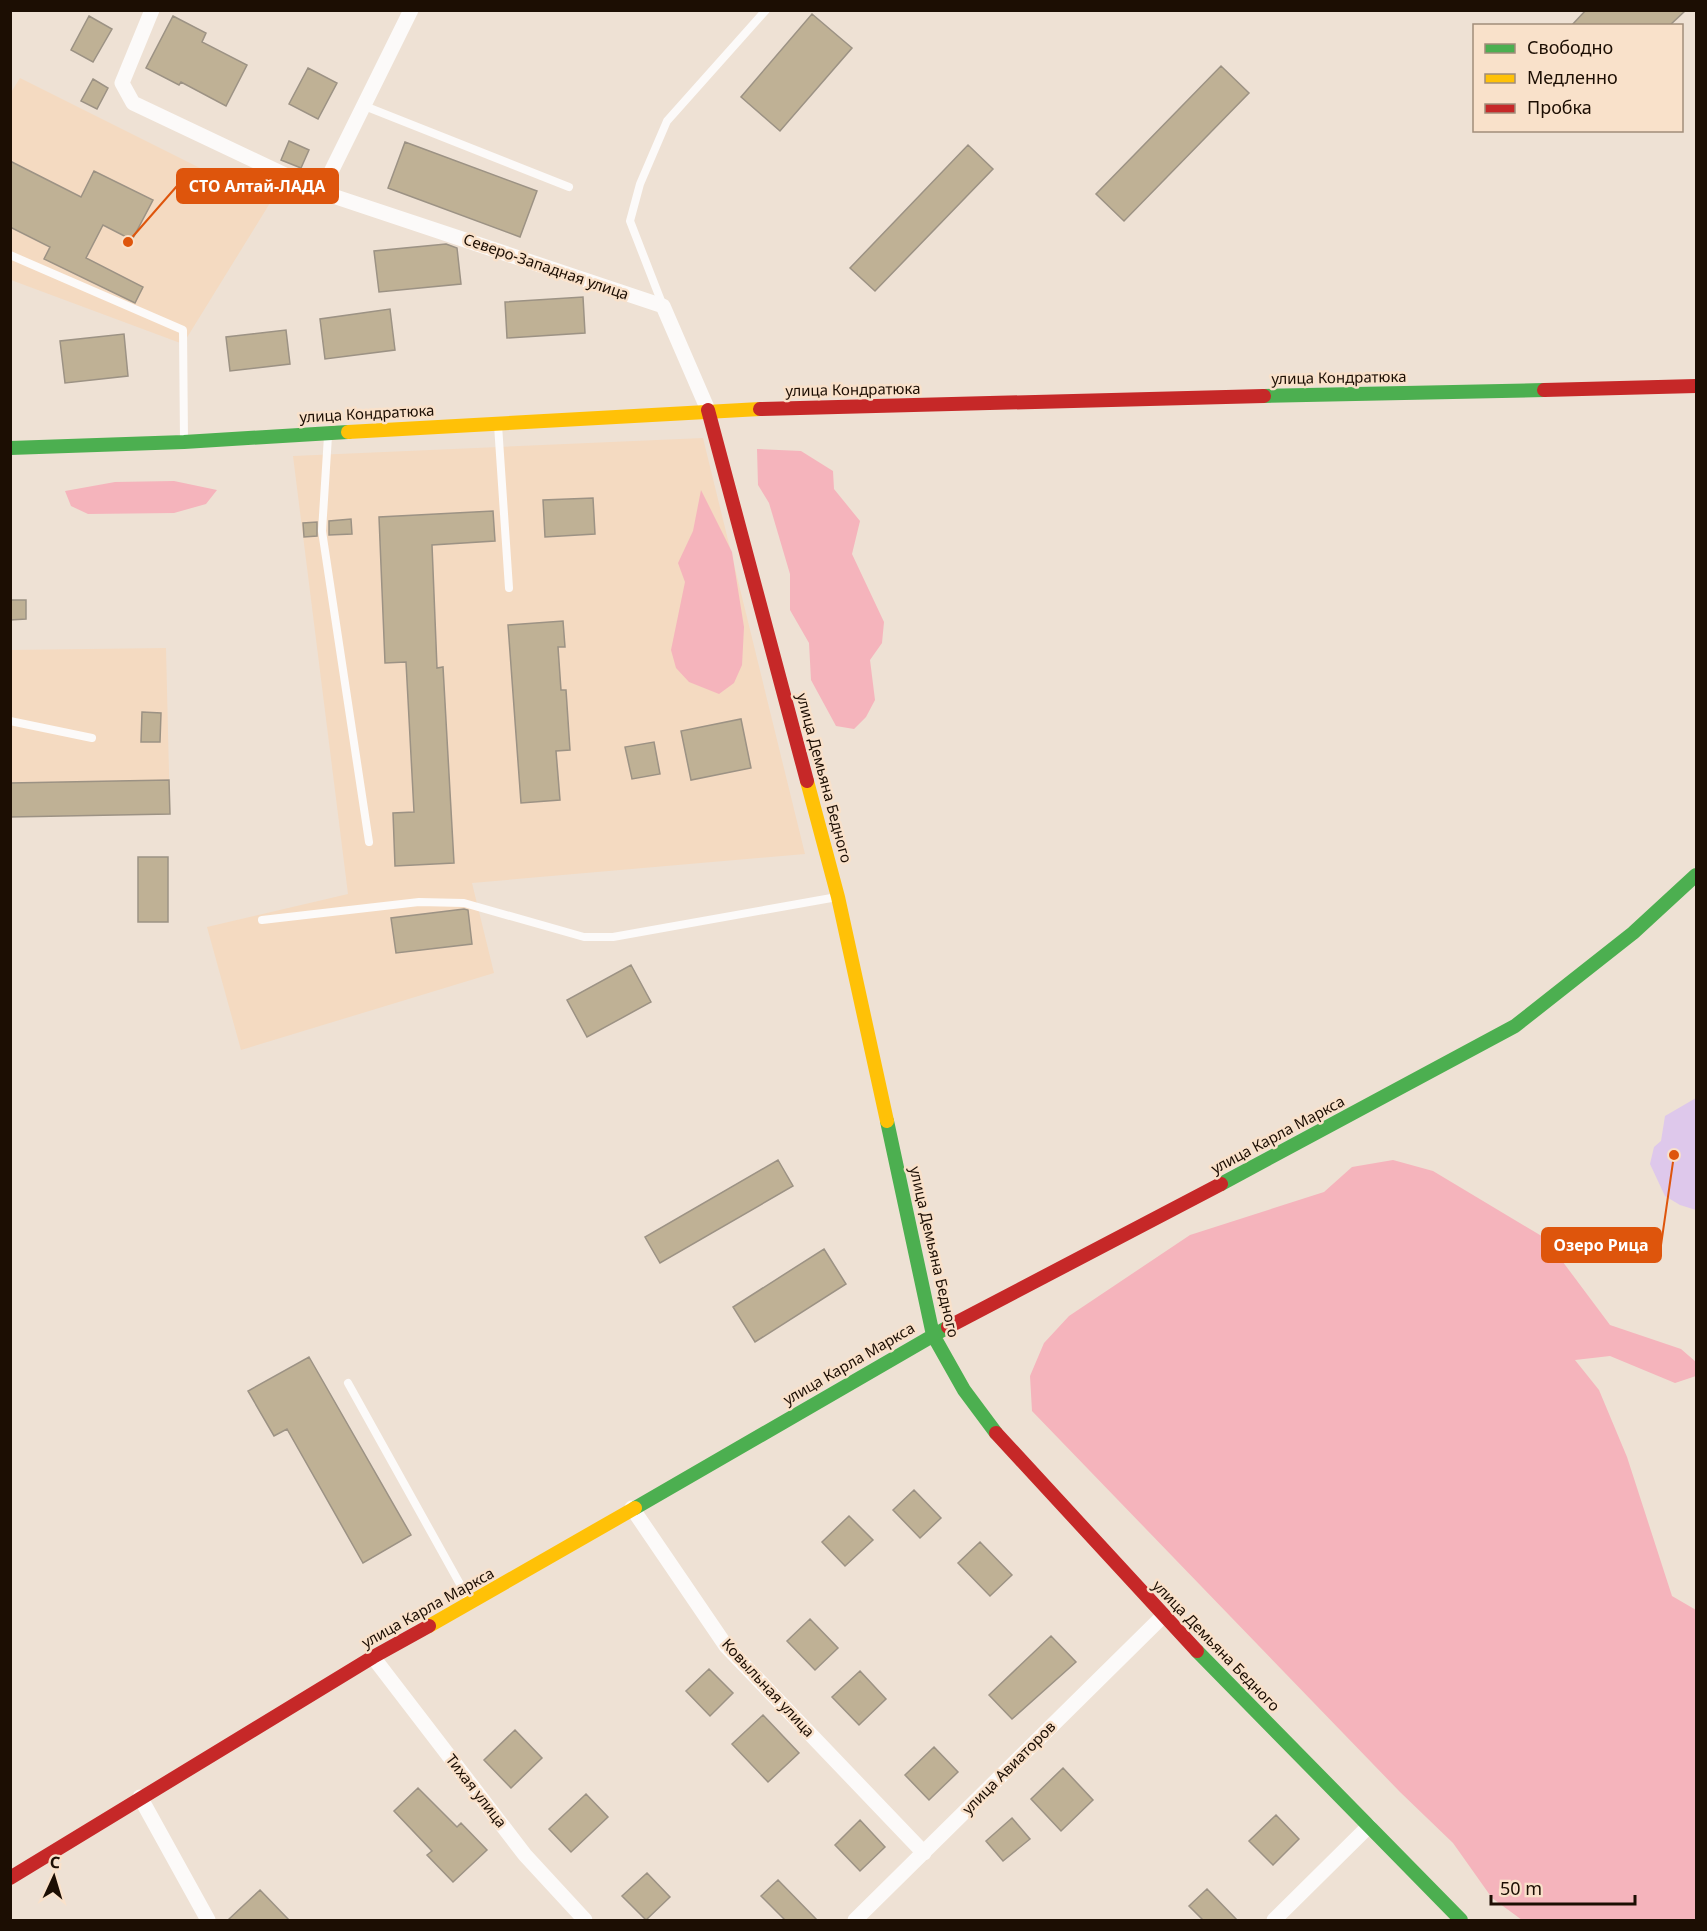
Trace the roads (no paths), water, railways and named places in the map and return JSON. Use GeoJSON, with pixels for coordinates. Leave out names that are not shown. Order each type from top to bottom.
{"type":"FeatureCollection","features":[{"type":"Feature","properties":{"kind":"street","name":"Северо-Западная улица"},"geometry":{"type":"LineString","coordinates":[[152,10],[122,83],[133,103],[321,192],[663,306]]}},
{"type":"Feature","properties":{"kind":"street"},"geometry":{"type":"LineString","coordinates":[[321,192],[362,105],[411,10]]}},
{"type":"Feature","properties":{"kind":"street"},"geometry":{"type":"LineString","coordinates":[[663,306],[708,410]]}},
{"type":"Feature","properties":{"kind":"street","name":"улица Кондратюка"},"geometry":{"type":"LineString","coordinates":[[10,448],[184,442],[708,410],[1696,386]]}},
{"type":"Feature","properties":{"kind":"street","name":"улица Демьяна Бедного"},"geometry":{"type":"LineString","coordinates":[[708,410],[838,897],[933,1335],[946,1364],[982,1417],[1163,1616],[1461,1920]]}},
{"type":"Feature","properties":{"kind":"street","name":"улица Карла Маркса"},"geometry":{"type":"LineString","coordinates":[[10,1878],[373,1657],[470,1604],[933,1335],[1228,1181],[1515,1026],[1633,933],[1696,875]]}},
{"type":"Feature","properties":{"kind":"street","name":"Ковыльная улица"},"geometry":{"type":"LineString","coordinates":[[632,1508],[726,1646],[924,1853]]}},
{"type":"Feature","properties":{"kind":"street","name":"улица Авиаторов"},"geometry":{"type":"LineString","coordinates":[[855,1920],[1163,1616]]}},
{"type":"Feature","properties":{"kind":"street","name":"Тихая улица"},"geometry":{"type":"LineString","coordinates":[[373,1657],[525,1855],[585,1920]]}},
{"type":"Feature","properties":{"kind":"street"},"geometry":{"type":"LineString","coordinates":[[140,1797],[208,1920]]}},
{"type":"Feature","properties":{"kind":"street"},"geometry":{"type":"LineString","coordinates":[[1274,1920],[1369,1826]]}},
{"type":"Feature","properties":{"kind":"lane"},"geometry":{"type":"LineString","coordinates":[[663,306],[630,220],[640,184],[667,122],[766,10]]}},
{"type":"Feature","properties":{"kind":"lane"},"geometry":{"type":"LineString","coordinates":[[362,105],[569,187]]}},
{"type":"Feature","properties":{"kind":"lane"},"geometry":{"type":"LineString","coordinates":[[10,255],[183,330],[184,442]]}},
{"type":"Feature","properties":{"kind":"lane"},"geometry":{"type":"LineString","coordinates":[[498,423],[509,588]]}},
{"type":"Feature","properties":{"kind":"lane"},"geometry":{"type":"LineString","coordinates":[[328,433],[322,531],[369,842]]}},
{"type":"Feature","properties":{"kind":"lane"},"geometry":{"type":"LineString","coordinates":[[10,721],[92,738]]}},
{"type":"Feature","properties":{"kind":"lane"},"geometry":{"type":"LineString","coordinates":[[262,920],[419,902],[464,903],[584,937],[613,937],[838,897]]}},
{"type":"Feature","properties":{"kind":"lane"},"geometry":{"type":"LineString","coordinates":[[348,1383],[470,1604]]}},
{"type":"Feature","properties":{"kind":"place","name":"СТО Алтай-ЛАДА"},"geometry":{"type":"Point","coordinates":[128,242]}},
{"type":"Feature","properties":{"kind":"place","name":"Озеро Рица"},"geometry":{"type":"Point","coordinates":[1674,1155]}}]}
